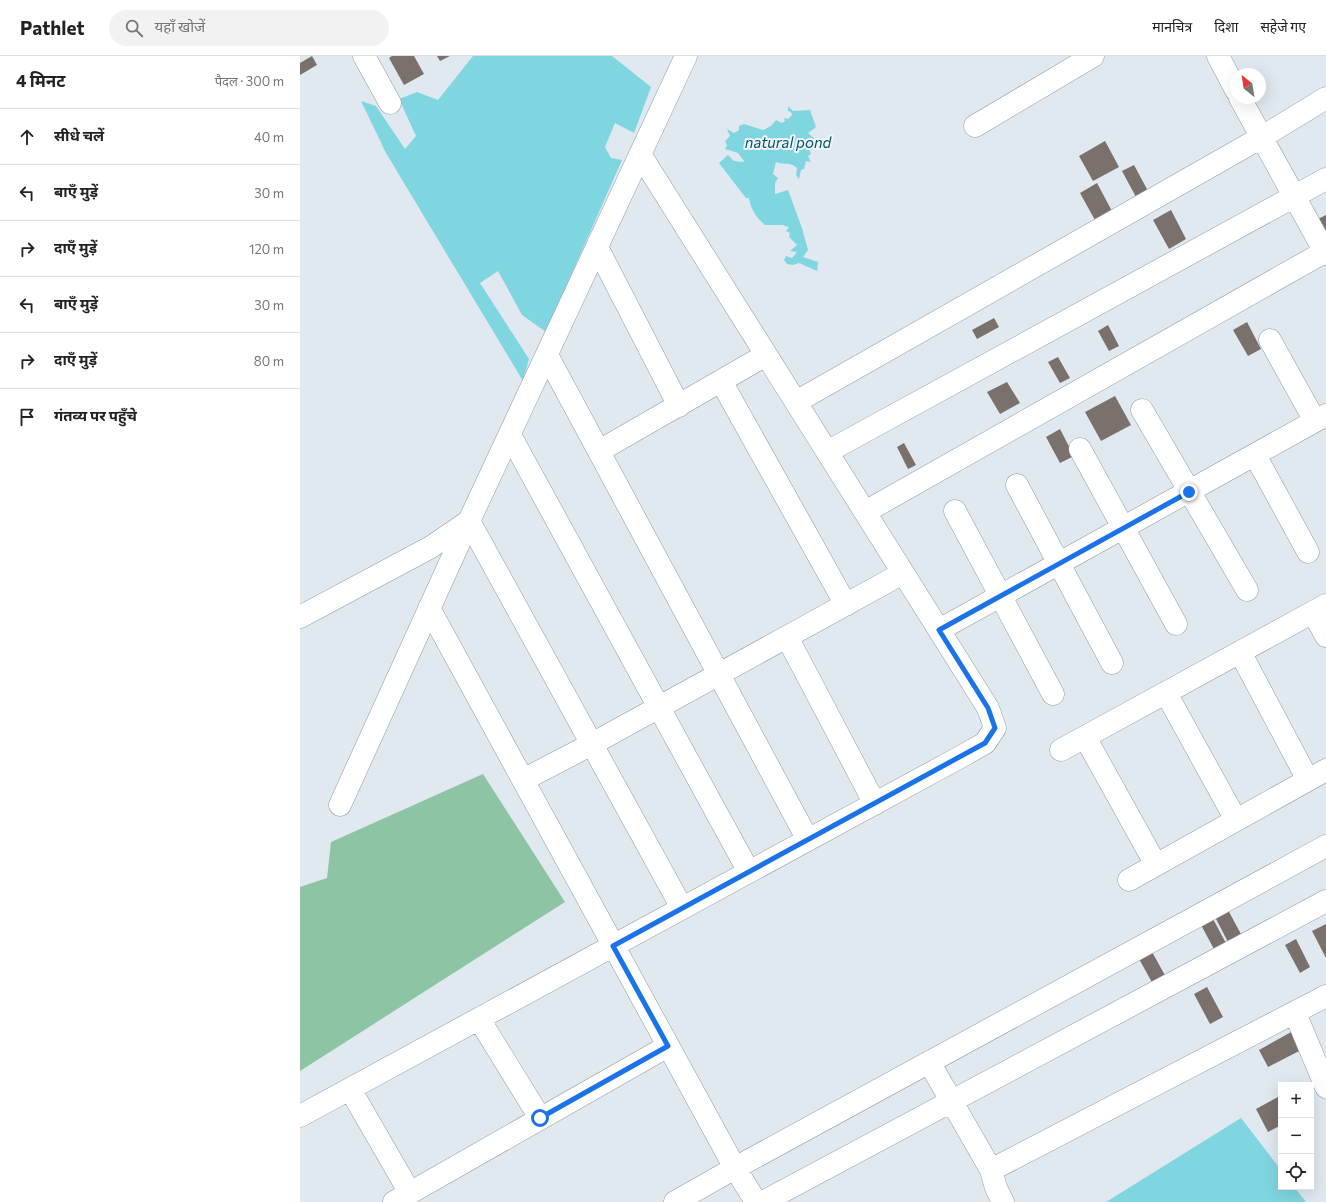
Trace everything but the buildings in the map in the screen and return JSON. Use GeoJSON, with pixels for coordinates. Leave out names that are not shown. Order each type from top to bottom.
{"type":"FeatureCollection","features":[{"type":"Feature","properties":{"kind":"street"},"geometry":{"type":"LineString","coordinates":[[364,56],[390,102]]}},
{"type":"Feature","properties":{"kind":"street"},"geometry":{"type":"LineString","coordinates":[[340,805],[469,521],[686,56]]}},
{"type":"Feature","properties":{"kind":"street"},"geometry":{"type":"LineString","coordinates":[[975,126],[1093,56]]}},
{"type":"Feature","properties":{"kind":"street"},"geometry":{"type":"LineString","coordinates":[[1218,56],[1230,79]]}},
{"type":"Feature","properties":{"kind":"street"},"geometry":{"type":"LineString","coordinates":[[796,402],[1262,137],[1326,98]]}},
{"type":"Feature","properties":{"kind":"street"},"geometry":{"type":"LineString","coordinates":[[865,512],[1326,252],[1243,104]]}},
{"type":"Feature","properties":{"kind":"street"},"geometry":{"type":"LineString","coordinates":[[300,1116],[985,743],[995,728],[988,708],[640,154]]}},
{"type":"Feature","properties":{"kind":"street"},"geometry":{"type":"LineString","coordinates":[[827,452],[1326,179]]}},
{"type":"Feature","properties":{"kind":"street"},"geometry":{"type":"LineString","coordinates":[[597,247],[679,406]]}},
{"type":"Feature","properties":{"kind":"street"},"geometry":{"type":"LineString","coordinates":[[939,630],[1321,418],[1270,340]]}},
{"type":"Feature","properties":{"kind":"street"},"geometry":{"type":"LineString","coordinates":[[547,355],[808,840]]}},
{"type":"Feature","properties":{"kind":"street"},"geometry":{"type":"LineString","coordinates":[[599,452],[766,355]]}},
{"type":"Feature","properties":{"kind":"street"},"geometry":{"type":"LineString","coordinates":[[721,381],[846,605]]}},
{"type":"Feature","properties":{"kind":"street"},"geometry":{"type":"LineString","coordinates":[[1142,410],[1246,590]]}},
{"type":"Feature","properties":{"kind":"street"},"geometry":{"type":"LineString","coordinates":[[510,435],[748,872]]}},
{"type":"Feature","properties":{"kind":"street"},"geometry":{"type":"LineString","coordinates":[[1080,448],[1176,624]]}},
{"type":"Feature","properties":{"kind":"street"},"geometry":{"type":"LineString","coordinates":[[1255,455],[1308,552]]}},
{"type":"Feature","properties":{"kind":"street"},"geometry":{"type":"LineString","coordinates":[[1017,485],[1112,663]]}},
{"type":"Feature","properties":{"kind":"street"},"geometry":{"type":"LineString","coordinates":[[955,511],[1053,694]]}},
{"type":"Feature","properties":{"kind":"street"},"geometry":{"type":"LineString","coordinates":[[300,618],[431,547],[469,521]]}},
{"type":"Feature","properties":{"kind":"street"},"geometry":{"type":"LineString","coordinates":[[469,521],[682,908]]}},
{"type":"Feature","properties":{"kind":"street"},"geometry":{"type":"LineString","coordinates":[[523,780],[659,708],[903,573]]}},
{"type":"Feature","properties":{"kind":"street"},"geometry":{"type":"LineString","coordinates":[[429,608],[735,1168],[756,1202]]}},
{"type":"Feature","properties":{"kind":"street"},"geometry":{"type":"LineString","coordinates":[[1061,750],[1320,608],[1326,636]]}},
{"type":"Feature","properties":{"kind":"street"},"geometry":{"type":"LineString","coordinates":[[786,637],[875,804]]}},
{"type":"Feature","properties":{"kind":"street"},"geometry":{"type":"LineString","coordinates":[[1129,880],[1317,775],[1240,652]]}},
{"type":"Feature","properties":{"kind":"street"},"geometry":{"type":"LineString","coordinates":[[1166,693],[1236,820]]}},
{"type":"Feature","properties":{"kind":"street"},"geometry":{"type":"LineString","coordinates":[[1085,737],[1156,865]]}},
{"type":"Feature","properties":{"kind":"street"},"geometry":{"type":"LineString","coordinates":[[675,1202],[1326,846]]}},
{"type":"Feature","properties":{"kind":"street"},"geometry":{"type":"LineString","coordinates":[[763,1202],[950,1100],[1326,901]]}},
{"type":"Feature","properties":{"kind":"street"},"geometry":{"type":"LineString","coordinates":[[991,1170],[1326,996]]}},
{"type":"Feature","properties":{"kind":"street"},"geometry":{"type":"LineString","coordinates":[[1295,1013],[1326,1087]]}},
{"type":"Feature","properties":{"kind":"street"},"geometry":{"type":"LineString","coordinates":[[479,1019],[540,1118]]}},
{"type":"Feature","properties":{"kind":"street"},"geometry":{"type":"LineString","coordinates":[[350,1089],[402,1197],[668,1046]]}},
{"type":"Feature","properties":{"kind":"street"},"geometry":{"type":"LineString","coordinates":[[929,1062],[991,1170],[994,1183],[1003,1202]]}},
{"type":"Feature","properties":{"kind":"green space"},"geometry":{"type":"Polygon","coordinates":[[[483,774],[565,902],[300,1071],[300,887],[327,878],[331,842],[483,774]]]}},
{"type":"Feature","properties":{"kind":"water"},"geometry":{"type":"Polygon","coordinates":[[[473,56],[612,56],[651,87],[634,133],[615,123],[605,147],[611,158],[622,160],[546,332],[522,315],[498,271],[480,283],[529,359],[523,381],[386,153],[361,101],[376,106],[405,149],[416,136],[399,99],[417,92],[438,100],[473,56]]]}},
{"type":"Feature","properties":{"kind":"water","name":"natural pond"},"geometry":{"type":"Polygon","coordinates":[[[788,106],[793,111],[810,110],[816,127],[808,133],[814,138],[809,149],[811,154],[808,156],[811,162],[806,161],[804,169],[801,170],[799,179],[796,175],[797,168],[789,164],[781,164],[776,162],[773,174],[778,178],[775,183],[775,194],[788,190],[802,228],[808,250],[803,257],[818,262],[817,271],[799,263],[793,265],[787,264],[784,260],[786,256],[792,258],[797,252],[790,251],[797,245],[789,237],[790,233],[786,231],[789,227],[783,225],[765,225],[754,213],[749,198],[746,198],[719,163],[728,155],[734,161],[744,161],[738,153],[725,149],[727,145],[725,141],[730,136],[727,129],[734,133],[739,130],[739,126],[744,124],[763,130],[771,126],[776,120],[782,123],[785,121],[784,118],[788,119],[792,115],[791,112],[788,111],[788,106]]]}},
{"type":"Feature","properties":{"kind":"water"},"geometry":{"type":"Polygon","coordinates":[[[1241,1118],[1278,1166],[1278,1190],[1296,1190],[1306,1202],[1106,1202],[1241,1118]]]}},
{"type":"Feature","properties":{"kind":"route"},"geometry":{"type":"LineString","coordinates":[[540,1118],[668,1046],[613,946],[985,743],[995,728],[988,708],[939,630],[1189,492]]}}]}
